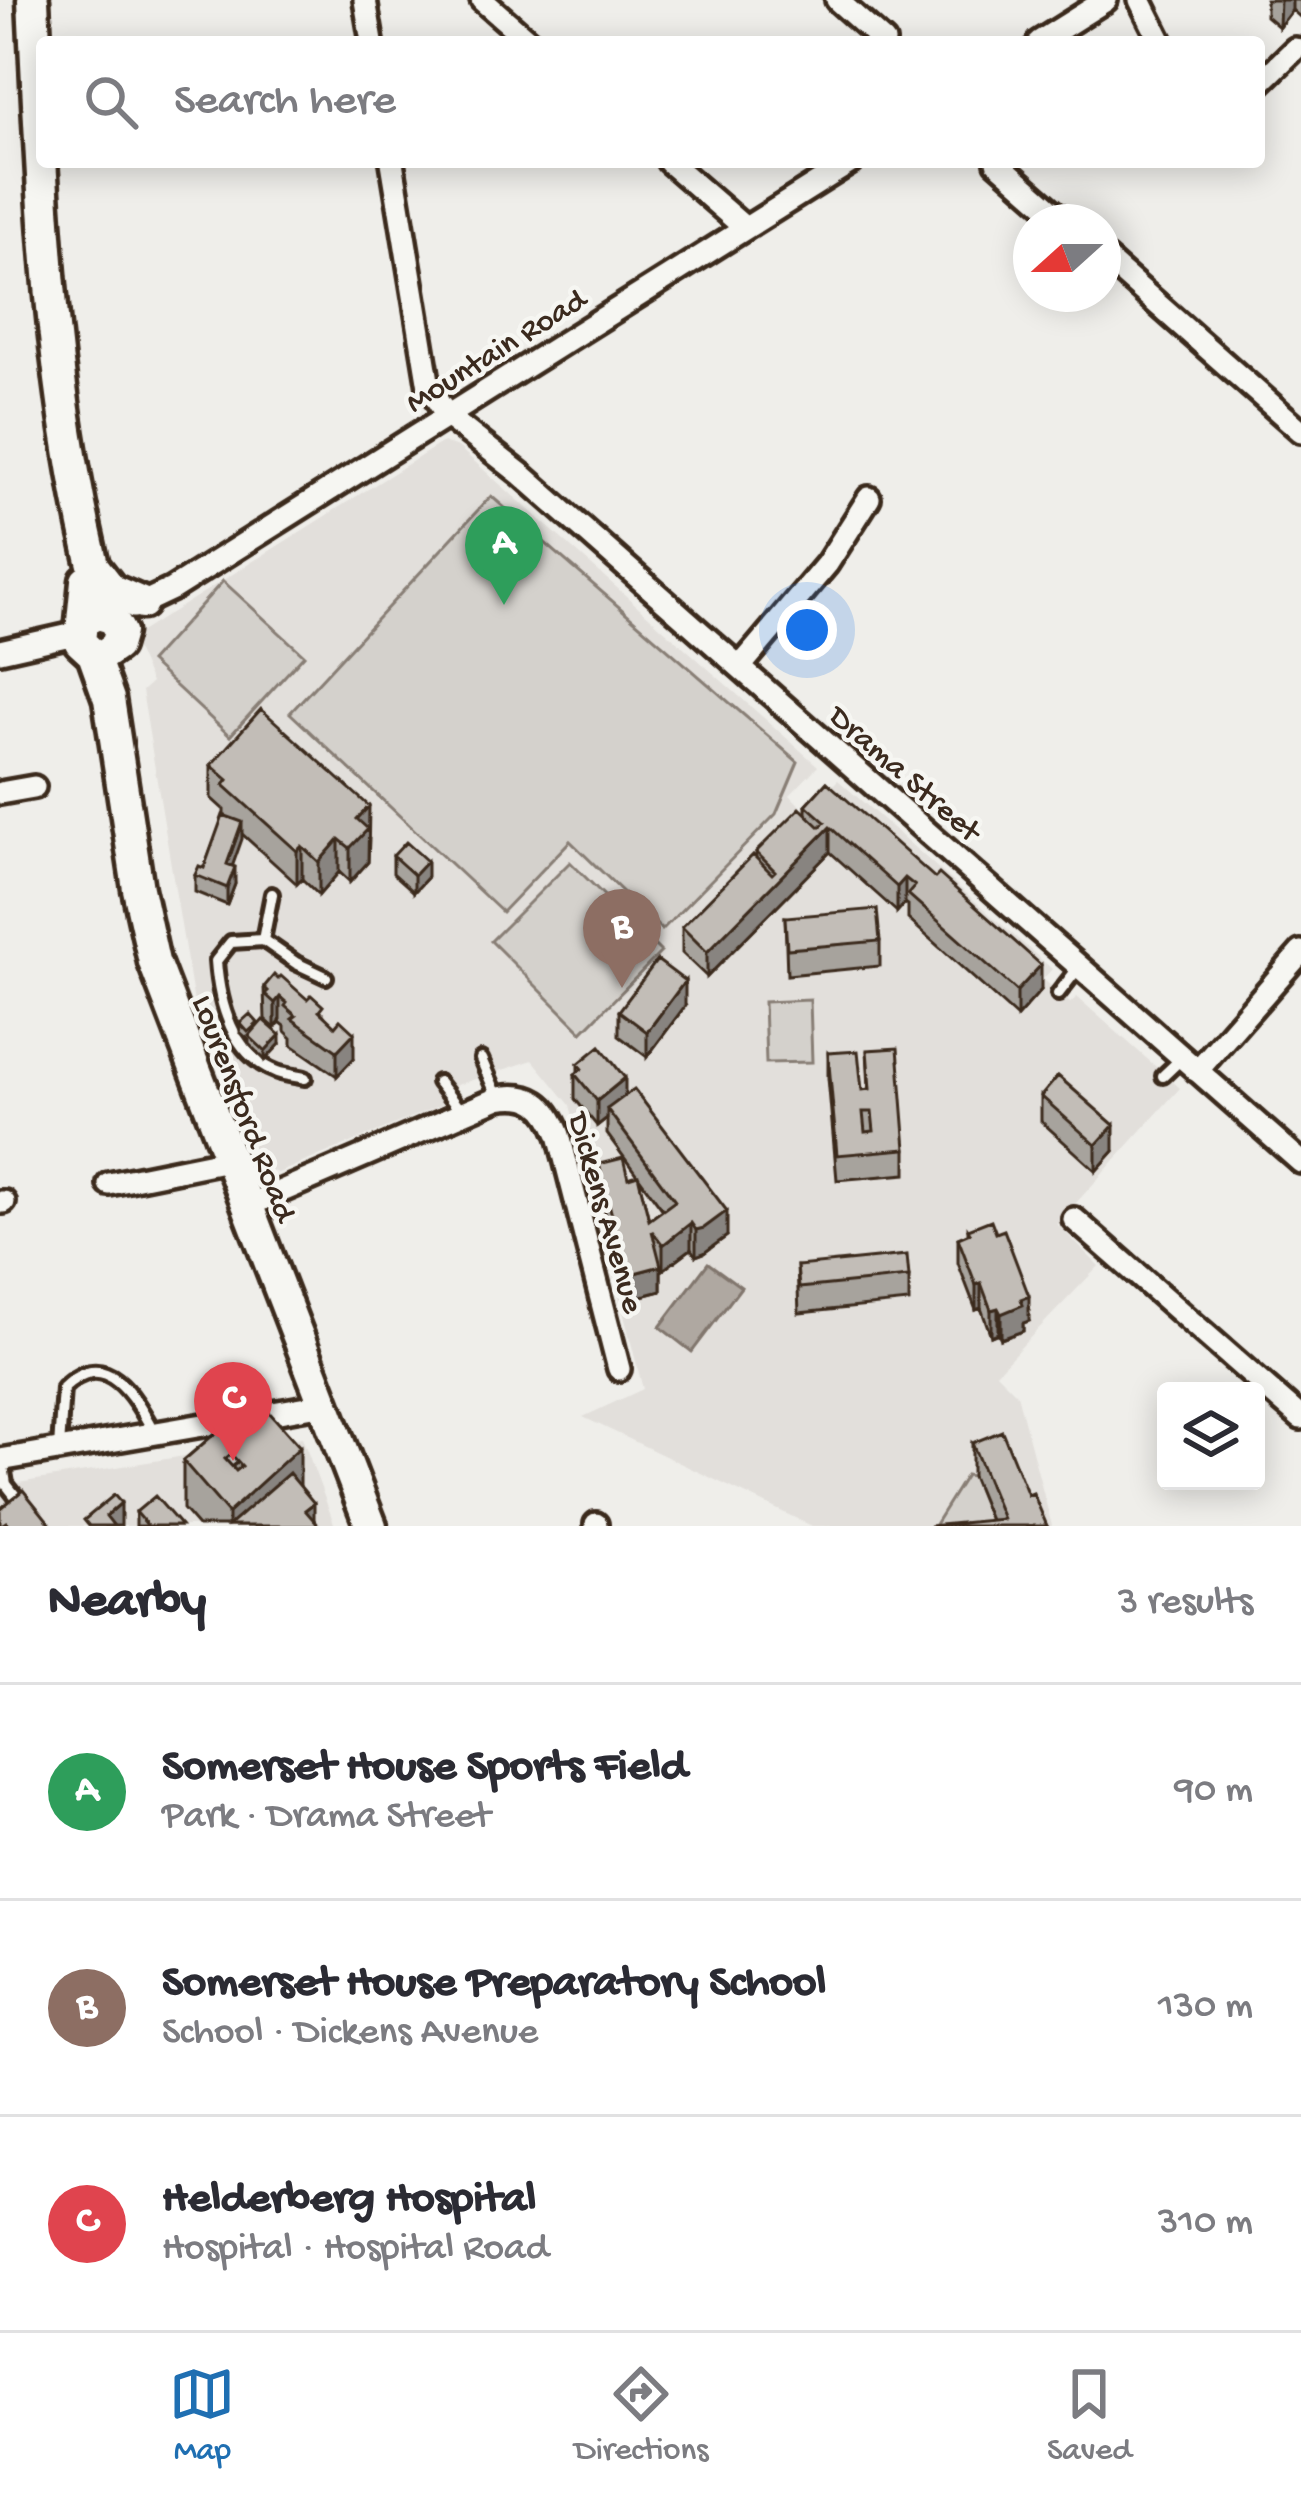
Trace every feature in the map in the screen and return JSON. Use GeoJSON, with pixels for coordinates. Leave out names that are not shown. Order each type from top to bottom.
{"type":"FeatureCollection","features":[{"type":"Feature","properties":{"kind":"street","name":"Lourensford Road"},"geometry":{"type":"LineString","coordinates":[[33,0],[36,58]]}},
{"type":"Feature","properties":{"kind":"street"},"geometry":{"type":"LineString","coordinates":[[364,0],[371,36]]}},
{"type":"Feature","properties":{"kind":"street"},"geometry":{"type":"LineString","coordinates":[[482,0],[523,36]]}},
{"type":"Feature","properties":{"kind":"street"},"geometry":{"type":"LineString","coordinates":[[836,0],[877,36]]}},
{"type":"Feature","properties":{"kind":"street"},"geometry":{"type":"LineString","coordinates":[[1049,36],[1106,0]]}},
{"type":"Feature","properties":{"kind":"street"},"geometry":{"type":"LineString","coordinates":[[1140,0],[1158,36]]}},
{"type":"Feature","properties":{"kind":"street"},"geometry":{"type":"LineString","coordinates":[[1265,78],[1295,49]]}},
{"type":"Feature","properties":{"kind":"street","name":"Lourensford Road"},"geometry":{"type":"LineString","coordinates":[[42,168],[46,252],[99,634],[138,889],[154,962],[371,1526]]}},
{"type":"Feature","properties":{"kind":"street","name":"Drama Street"},"geometry":{"type":"LineString","coordinates":[[393,168],[429,387],[447,416],[522,475],[1301,1162]]}},
{"type":"Feature","properties":{"kind":"street"},"geometry":{"type":"LineString","coordinates":[[676,168],[745,228]]}},
{"type":"Feature","properties":{"kind":"street","name":"Mountain Road"},"geometry":{"type":"LineString","coordinates":[[0,651],[99,634],[840,168]]}},
{"type":"Feature","properties":{"kind":"street"},"geometry":{"type":"LineString","coordinates":[[1004,168],[1045,204]]}},
{"type":"Feature","properties":{"kind":"street"},"geometry":{"type":"LineString","coordinates":[[1121,272],[1301,431]]}},
{"type":"Feature","properties":{"kind":"street"},"geometry":{"type":"LineString","coordinates":[[740,667],[827,564],[869,498]]}},
{"type":"Feature","properties":{"kind":"street"},"geometry":{"type":"LineString","coordinates":[[89,555],[112,590],[142,604]]}},
{"type":"Feature","properties":{"kind":"street","name":"Mountain Road"},"geometry":{"type":"LineString","coordinates":[[99,634],[172,589]]}},
{"type":"Feature","properties":{"kind":"street"},"geometry":{"type":"LineString","coordinates":[[0,793],[34,788]]}},
{"type":"Feature","properties":{"kind":"street"},"geometry":{"type":"LineString","coordinates":[[1190,1064],[1301,952]]}},
{"type":"Feature","properties":{"kind":"street"},"geometry":{"type":"LineString","coordinates":[[247,1206],[498,1098]]}},
{"type":"Feature","properties":{"kind":"street","name":"Dickens Avenue"},"geometry":{"type":"LineString","coordinates":[[498,1098],[533,1098],[552,1117],[620,1369]]}},
{"type":"Feature","properties":{"kind":"street"},"geometry":{"type":"LineString","coordinates":[[109,1184],[228,1160]]}},
{"type":"Feature","properties":{"kind":"street"},"geometry":{"type":"LineString","coordinates":[[1074,1219],[1301,1418]]}},
{"type":"Feature","properties":{"kind":"street"},"geometry":{"type":"LineString","coordinates":[[1,1460],[325,1404]]}},
{"type":"Feature","properties":{"kind":"lane"},"geometry":{"type":"LineString","coordinates":[[263,940],[272,894]]}},
{"type":"Feature","properties":{"kind":"lane"},"geometry":{"type":"LineString","coordinates":[[304,1078],[275,1072],[235,1035],[225,1013],[216,961],[231,942],[263,940],[326,976]]}},
{"type":"Feature","properties":{"kind":"lane"},"geometry":{"type":"LineString","coordinates":[[1058,994],[1079,967]]}},
{"type":"Feature","properties":{"kind":"lane"},"geometry":{"type":"LineString","coordinates":[[481,1059],[498,1098]]}},
{"type":"Feature","properties":{"kind":"lane"},"geometry":{"type":"LineString","coordinates":[[1163,1076],[1190,1064]]}},
{"type":"Feature","properties":{"kind":"lane"},"geometry":{"type":"LineString","coordinates":[[438,1082],[462,1114]]}},
{"type":"Feature","properties":{"kind":"lane"},"geometry":{"type":"LineString","coordinates":[[59,1450],[63,1388],[83,1376],[106,1375],[122,1381],[155,1434]]}},
{"type":"Feature","properties":{"kind":"lane"},"geometry":{"type":"LineString","coordinates":[[1,1460],[7,1484],[39,1526]]}},
{"type":"Feature","properties":{"kind":"shaded area"},"geometry":{"type":"Polygon","coordinates":[[[443,442],[458,447],[818,766],[790,795],[806,812],[838,780],[1052,969],[1043,979],[1070,1003],[1077,997],[1180,1088],[1057,1224],[1099,1266],[996,1373],[1017,1394],[1052,1526],[812,1526],[583,1417],[643,1389],[570,1105],[533,1060],[439,1091],[441,1105],[278,1173],[265,1169],[258,1160],[194,1003],[142,691],[151,683],[131,638],[443,442]]]}},
{"type":"Feature","properties":{"kind":"shaded area"},"geometry":{"type":"Polygon","coordinates":[[[491,496],[798,762],[776,814],[662,930],[570,841],[502,912],[290,713],[491,496]]]}},
{"type":"Feature","properties":{"kind":"shaded area"},"geometry":{"type":"Polygon","coordinates":[[[223,581],[304,655],[230,736],[150,662],[223,581]]]}},
{"type":"Feature","properties":{"kind":"shaded area"},"geometry":{"type":"Polygon","coordinates":[[[570,862],[661,952],[582,1032],[491,941],[570,862]]]}},
{"type":"Feature","properties":{"kind":"shaded area"},"geometry":{"type":"Polygon","coordinates":[[[810,1000],[812,1062],[766,1063],[764,1002],[810,1000]]]}},
{"type":"Feature","properties":{"kind":"shaded area"},"geometry":{"type":"Polygon","coordinates":[[[708,1263],[741,1287],[692,1352],[660,1327],[708,1263]]]}},
{"type":"Feature","properties":{"kind":"shaded area"},"geometry":{"type":"Polygon","coordinates":[[[302,1437],[335,1526],[0,1526],[0,1486],[302,1437]]]}},
{"type":"Feature","properties":{"kind":"shaded area"},"geometry":{"type":"Polygon","coordinates":[[[966,1475],[972,1476],[992,1526],[934,1526],[966,1475]]]}},
{"type":"Feature","properties":{"kind":"building"},"geometry":{"type":"Polygon","coordinates":[[[261,709],[369,806],[357,819],[368,829],[350,848],[339,839],[319,862],[302,846],[297,851],[224,785],[228,780],[211,765],[261,709]]]}},
{"type":"Feature","properties":{"kind":"building"},"geometry":{"type":"Polygon","coordinates":[[[827,782],[1041,965],[1017,991],[908,894],[915,886],[905,878],[897,887],[830,827],[707,952],[682,927],[753,855],[772,874],[775,871],[756,852],[800,808],[820,827],[825,822],[806,805],[827,782]]]}},
{"type":"Feature","properties":{"kind":"building"},"geometry":{"type":"Polygon","coordinates":[[[223,815],[242,822],[227,864],[235,867],[227,888],[195,875],[199,866],[204,868],[223,815]]]}},
{"type":"Feature","properties":{"kind":"building"},"geometry":{"type":"Polygon","coordinates":[[[406,842],[427,861],[414,875],[393,856],[406,842]]]}},
{"type":"Feature","properties":{"kind":"building"},"geometry":{"type":"Polygon","coordinates":[[[877,909],[880,941],[787,949],[785,917],[877,909]]]}},
{"type":"Feature","properties":{"kind":"building"},"geometry":{"type":"Polygon","coordinates":[[[657,960],[685,981],[647,1032],[619,1011],[657,960]]]}},
{"type":"Feature","properties":{"kind":"building"},"geometry":{"type":"Polygon","coordinates":[[[274,975],[307,999],[311,995],[335,1026],[340,1020],[354,1033],[337,1051],[292,1019],[296,1016],[287,1003],[280,997],[275,1003],[265,994],[264,987],[274,975]]]}},
{"type":"Feature","properties":{"kind":"building"},"geometry":{"type":"Polygon","coordinates":[[[250,1014],[258,1023],[248,1032],[240,1023],[250,1014]]]}},
{"type":"Feature","properties":{"kind":"building"},"geometry":{"type":"Polygon","coordinates":[[[263,1020],[280,1035],[265,1051],[249,1036],[263,1020]]]}},
{"type":"Feature","properties":{"kind":"building"},"geometry":{"type":"Polygon","coordinates":[[[600,1046],[625,1078],[597,1101],[575,1074],[582,1069],[578,1064],[600,1046]]]}},
{"type":"Feature","properties":{"kind":"building"},"geometry":{"type":"Polygon","coordinates":[[[898,1048],[906,1149],[837,1155],[828,1053],[858,1051],[862,1090],[870,1089],[867,1050],[898,1048]],[[863,1112],[865,1132],[874,1131],[872,1112],[863,1112]]]}},
{"type":"Feature","properties":{"kind":"building"},"geometry":{"type":"Polygon","coordinates":[[[1058,1076],[1114,1125],[1096,1145],[1041,1096],[1058,1076]]]}},
{"type":"Feature","properties":{"kind":"building"},"geometry":{"type":"Polygon","coordinates":[[[634,1089],[727,1211],[704,1228],[696,1230],[691,1223],[663,1245],[652,1231],[661,1266],[627,1275],[599,1164],[623,1158],[628,1178],[638,1175],[649,1220],[675,1201],[607,1109],[634,1089]]]}},
{"type":"Feature","properties":{"kind":"building"},"geometry":{"type":"Polygon","coordinates":[[[991,1220],[996,1233],[1004,1230],[1029,1296],[1021,1299],[1023,1305],[1001,1314],[998,1308],[991,1310],[981,1283],[976,1285],[958,1238],[991,1220]]]}},
{"type":"Feature","properties":{"kind":"building"},"geometry":{"type":"Polygon","coordinates":[[[907,1255],[909,1277],[799,1288],[797,1266],[907,1255]]]}},
{"type":"Feature","properties":{"kind":"building"},"geometry":{"type":"Polygon","coordinates":[[[241,1411],[249,1421],[269,1412],[300,1447],[228,1513],[183,1461],[241,1411]],[[231,1454],[225,1459],[236,1471],[242,1466],[231,1454]]]}},
{"type":"Feature","properties":{"kind":"building"},"geometry":{"type":"Polygon","coordinates":[[[1002,1431],[1028,1495],[1033,1493],[1047,1526],[929,1526],[1003,1519],[972,1443],[1002,1431]]]}},
{"type":"Feature","properties":{"kind":"building"},"geometry":{"type":"Polygon","coordinates":[[[289,1473],[314,1503],[305,1510],[319,1526],[228,1526],[289,1473]]]}},
{"type":"Feature","properties":{"kind":"building"},"geometry":{"type":"Polygon","coordinates":[[[23,1490],[52,1526],[9,1526],[6,1522],[0,1526],[0,1509],[23,1490]]]}},
{"type":"Feature","properties":{"kind":"building"},"geometry":{"type":"Polygon","coordinates":[[[114,1495],[121,1503],[106,1516],[114,1526],[89,1526],[84,1520],[114,1495]]]}},
{"type":"Feature","properties":{"kind":"building"},"geometry":{"type":"Polygon","coordinates":[[[155,1496],[181,1526],[148,1526],[136,1512],[155,1496]]]}},
{"type":"Feature","properties":{"kind":"place","name":"Somerset House Sports Field"},"geometry":{"type":"Point","coordinates":[504,605]}},
{"type":"Feature","properties":{"kind":"place","name":"Somerset House Preparatory School"},"geometry":{"type":"Point","coordinates":[622,988]}},
{"type":"Feature","properties":{"kind":"place","name":"Helderberg Hospital"},"geometry":{"type":"Point","coordinates":[233,1461]}}]}
